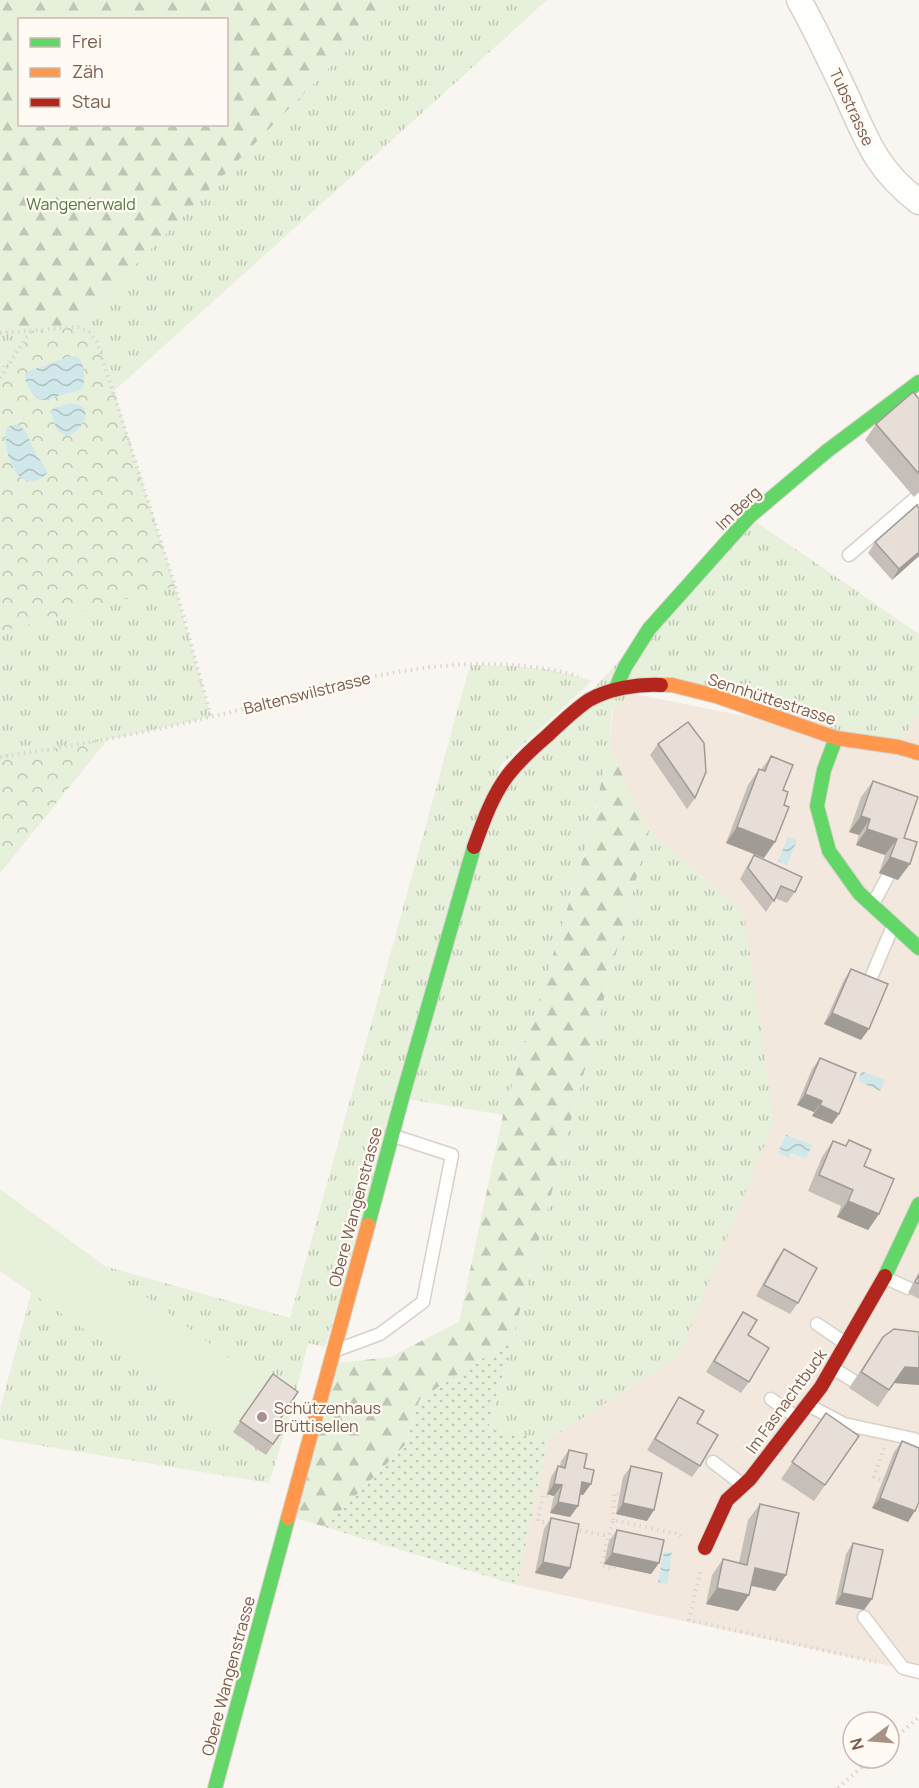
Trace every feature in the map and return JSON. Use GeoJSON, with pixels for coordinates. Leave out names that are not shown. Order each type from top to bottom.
{"type":"FeatureCollection","features":[{"type":"Feature","properties":{"kind":"street","name":"Tubstrasse"},"geometry":{"type":"LineString","coordinates":[[799,0],[826,51],[873,152],[886,172],[902,189],[919,202]]}},
{"type":"Feature","properties":{"kind":"street","name":"Im Berg"},"geometry":{"type":"LineString","coordinates":[[615,690],[625,667],[649,629],[749,517],[827,451],[919,382]]}},
{"type":"Feature","properties":{"kind":"street","name":"Sennhüttestrasse"},"geometry":{"type":"LineString","coordinates":[[615,690],[647,684],[682,688],[716,696],[836,738],[897,747],[919,753]]}},
{"type":"Feature","properties":{"kind":"street","name":"Obere Wangenstrasse"},"geometry":{"type":"LineString","coordinates":[[215,1788],[392,1135],[468,864],[486,814],[507,776],[530,751],[554,728],[590,700],[615,690]]}},
{"type":"Feature","properties":{"kind":"street"},"geometry":{"type":"LineString","coordinates":[[836,738],[824,770],[817,806],[829,852],[859,893],[917,942]]}},
{"type":"Feature","properties":{"kind":"street","name":"Im Fasnachtbuck"},"geometry":{"type":"LineString","coordinates":[[705,1548],[728,1500],[744,1485],[821,1387],[884,1278],[919,1204]]}},
{"type":"Feature","properties":{"kind":"lane"},"geometry":{"type":"LineString","coordinates":[[849,555],[917,501]]}},
{"type":"Feature","properties":{"kind":"lane"},"geometry":{"type":"LineString","coordinates":[[873,905],[887,878]]}},
{"type":"Feature","properties":{"kind":"lane"},"geometry":{"type":"LineString","coordinates":[[867,987],[894,924]]}},
{"type":"Feature","properties":{"kind":"lane"},"geometry":{"type":"LineString","coordinates":[[333,1351],[380,1334],[423,1302],[452,1155],[392,1135]]}},
{"type":"Feature","properties":{"kind":"lane"},"geometry":{"type":"LineString","coordinates":[[884,1278],[908,1288]]}},
{"type":"Feature","properties":{"kind":"lane"},"geometry":{"type":"LineString","coordinates":[[817,1324],[846,1344]]}},
{"type":"Feature","properties":{"kind":"lane"},"geometry":{"type":"LineString","coordinates":[[832,1368],[852,1380]]}},
{"type":"Feature","properties":{"kind":"lane"},"geometry":{"type":"LineString","coordinates":[[771,1399],[797,1418]]}},
{"type":"Feature","properties":{"kind":"lane"},"geometry":{"type":"LineString","coordinates":[[807,1404],[844,1424],[914,1439],[919,1444]]}},
{"type":"Feature","properties":{"kind":"lane"},"geometry":{"type":"LineString","coordinates":[[844,1424],[846,1437]]}},
{"type":"Feature","properties":{"kind":"lane"},"geometry":{"type":"LineString","coordinates":[[714,1462],[744,1485]]}},
{"type":"Feature","properties":{"kind":"lane"},"geometry":{"type":"LineString","coordinates":[[864,1617],[903,1668],[919,1672]]}},
{"type":"Feature","properties":{"kind":"path"},"geometry":{"type":"LineString","coordinates":[[0,333],[78,327],[89,332],[97,342],[175,586],[211,717]]}},
{"type":"Feature","properties":{"kind":"path"},"geometry":{"type":"LineString","coordinates":[[0,378],[31,331]]}},
{"type":"Feature","properties":{"kind":"path","name":"Baltenswilstrasse"},"geometry":{"type":"LineString","coordinates":[[0,757],[117,738],[397,671],[445,666],[501,665],[546,669],[578,676],[615,690]]}},
{"type":"Feature","properties":{"kind":"path"},"geometry":{"type":"LineString","coordinates":[[880,1480],[874,1477],[889,1434]]}},
{"type":"Feature","properties":{"kind":"path"},"geometry":{"type":"LineString","coordinates":[[614,1567],[614,1569],[602,1566],[613,1520],[614,1493],[619,1494]]}},
{"type":"Feature","properties":{"kind":"path"},"geometry":{"type":"LineString","coordinates":[[548,1496],[543,1495],[538,1521],[558,1525]]}},
{"type":"Feature","properties":{"kind":"path"},"geometry":{"type":"LineString","coordinates":[[613,1520],[679,1534],[683,1539]]}},
{"type":"Feature","properties":{"kind":"path"},"geometry":{"type":"LineString","coordinates":[[568,1527],[609,1536]]}},
{"type":"Feature","properties":{"kind":"path"},"geometry":{"type":"LineString","coordinates":[[705,1548],[688,1620],[903,1668]]}},
{"type":"Feature","properties":{"kind":"path"},"geometry":{"type":"LineString","coordinates":[[901,1733],[919,1717]]}},
{"type":"Feature","properties":{"kind":"path"},"geometry":{"type":"LineString","coordinates":[[837,1788],[858,1770]]}},
{"type":"Feature","properties":{"kind":"shaded area"},"geometry":{"type":"Polygon","coordinates":[[[615,690],[897,747],[919,713],[919,1672],[517,1585],[548,1440],[679,1356],[744,913],[649,831],[609,746],[615,690]]]}},
{"type":"Feature","properties":{"kind":"green space","name":"Wangenerwald"},"geometry":{"type":"Polygon","coordinates":[[[0,0],[396,0],[74,327],[0,333],[0,0]]]}},
{"type":"Feature","properties":{"kind":"green space"},"geometry":{"type":"Polygon","coordinates":[[[396,0],[547,0],[114,391],[175,586],[211,717],[107,740],[0,873],[0,333],[74,327],[396,0]]]}},
{"type":"Feature","properties":{"kind":"green space"},"geometry":{"type":"Polygon","coordinates":[[[78,327],[89,332],[97,342],[175,586],[0,632],[0,367],[8,367],[31,331],[78,327]]]}},
{"type":"Feature","properties":{"kind":"green space"},"geometry":{"type":"Polygon","coordinates":[[[749,517],[919,634],[919,713],[898,747],[647,684],[612,709],[609,746],[589,839],[503,1115],[402,1098],[486,814],[568,717],[749,517]]]}},
{"type":"Feature","properties":{"kind":"green space"},"geometry":{"type":"Polygon","coordinates":[[[470,665],[532,668],[592,681],[500,766],[325,1347],[308,1343],[291,1412],[269,1483],[0,1439],[0,1409],[43,1249],[290,1318],[470,665]]]}},
{"type":"Feature","properties":{"kind":"green space"},"geometry":{"type":"Polygon","coordinates":[[[107,740],[0,873],[0,757],[107,740]]]}},
{"type":"Feature","properties":{"kind":"green space"},"geometry":{"type":"Polygon","coordinates":[[[609,746],[649,831],[512,1340],[420,1399],[405,1445],[325,1527],[289,1516],[330,1364],[390,1357],[459,1322],[503,1115],[589,839],[609,746]]]}},
{"type":"Feature","properties":{"kind":"green space"},"geometry":{"type":"Polygon","coordinates":[[[649,831],[744,913],[774,1121],[679,1356],[548,1440],[488,1430],[649,831]]]}},
{"type":"Feature","properties":{"kind":"green space"},"geometry":{"type":"Polygon","coordinates":[[[0,1189],[266,1385],[233,1432],[0,1271],[0,1189]]]}},
{"type":"Feature","properties":{"kind":"green space"},"geometry":{"type":"Polygon","coordinates":[[[512,1340],[488,1429],[548,1440],[517,1585],[325,1527],[405,1446],[420,1399],[512,1340]]]}},
{"type":"Feature","properties":{"kind":"water"},"geometry":{"type":"Polygon","coordinates":[[[71,356],[78,357],[82,364],[84,377],[82,389],[46,400],[33,394],[25,380],[25,374],[71,356]]]}},
{"type":"Feature","properties":{"kind":"water"},"geometry":{"type":"Polygon","coordinates":[[[68,404],[83,407],[85,417],[78,429],[66,436],[58,431],[50,412],[54,408],[68,404]]]}},
{"type":"Feature","properties":{"kind":"water"},"geometry":{"type":"Polygon","coordinates":[[[16,424],[26,432],[46,470],[47,473],[38,480],[29,481],[22,478],[10,461],[7,450],[7,427],[16,424]]]}},
{"type":"Feature","properties":{"kind":"water"},"geometry":{"type":"Polygon","coordinates":[[[788,837],[797,840],[787,865],[778,861],[788,837]]]}},
{"type":"Feature","properties":{"kind":"water"},"geometry":{"type":"Polygon","coordinates":[[[862,1071],[885,1080],[880,1091],[858,1081],[862,1071]]]}},
{"type":"Feature","properties":{"kind":"water"},"geometry":{"type":"Polygon","coordinates":[[[786,1135],[812,1145],[806,1159],[791,1153],[789,1158],[778,1153],[786,1135]]]}},
{"type":"Feature","properties":{"kind":"water"},"geometry":{"type":"Polygon","coordinates":[[[664,1551],[672,1553],[667,1584],[658,1582],[664,1551]]]}},
{"type":"Feature","properties":{"kind":"building"},"geometry":{"type":"Polygon","coordinates":[[[913,392],[919,399],[919,474],[876,424],[913,392]]]}},
{"type":"Feature","properties":{"kind":"building"},"geometry":{"type":"Polygon","coordinates":[[[917,505],[919,508],[919,552],[899,569],[875,542],[917,505]]]}},
{"type":"Feature","properties":{"kind":"building"},"geometry":{"type":"Polygon","coordinates":[[[688,722],[704,743],[706,772],[695,798],[658,744],[688,722]]]}},
{"type":"Feature","properties":{"kind":"building"},"geometry":{"type":"Polygon","coordinates":[[[771,756],[793,765],[783,790],[788,792],[784,805],[789,807],[775,842],[737,827],[759,769],[765,771],[771,756]]]}},
{"type":"Feature","properties":{"kind":"building"},"geometry":{"type":"Polygon","coordinates":[[[873,781],[918,797],[904,838],[917,842],[910,864],[890,857],[897,839],[867,829],[870,819],[861,816],[873,781]]]}},
{"type":"Feature","properties":{"kind":"building"},"geometry":{"type":"Polygon","coordinates":[[[754,855],[802,877],[795,892],[781,886],[774,901],[748,868],[754,855]]]}},
{"type":"Feature","properties":{"kind":"building"},"geometry":{"type":"Polygon","coordinates":[[[851,969],[888,984],[869,1029],[832,1013],[851,969]]]}},
{"type":"Feature","properties":{"kind":"building"},"geometry":{"type":"Polygon","coordinates":[[[820,1058],[856,1073],[839,1114],[820,1105],[822,1101],[805,1094],[820,1058]]]}},
{"type":"Feature","properties":{"kind":"building"},"geometry":{"type":"Polygon","coordinates":[[[849,1140],[871,1150],[864,1166],[894,1179],[879,1214],[848,1201],[853,1190],[819,1175],[833,1141],[846,1146],[849,1140]]]}},
{"type":"Feature","properties":{"kind":"building"},"geometry":{"type":"Polygon","coordinates":[[[784,1249],[817,1268],[798,1303],[764,1285],[784,1249]]]}},
{"type":"Feature","properties":{"kind":"building"},"geometry":{"type":"Polygon","coordinates":[[[743,1312],[757,1320],[748,1335],[769,1348],[749,1382],[714,1361],[743,1312]]]}},
{"type":"Feature","properties":{"kind":"building"},"geometry":{"type":"Polygon","coordinates":[[[894,1329],[919,1332],[919,1368],[905,1367],[889,1390],[861,1372],[883,1337],[894,1329]]]}},
{"type":"Feature","properties":{"kind":"building","name":"Schützenhaus Brüttisellen"},"geometry":{"type":"Polygon","coordinates":[[[273,1374],[298,1392],[278,1422],[285,1427],[273,1444],[240,1421],[273,1374]]]}},
{"type":"Feature","properties":{"kind":"building"},"geometry":{"type":"Polygon","coordinates":[[[679,1397],[704,1411],[697,1423],[718,1435],[700,1466],[655,1439],[679,1397]]]}},
{"type":"Feature","properties":{"kind":"building"},"geometry":{"type":"Polygon","coordinates":[[[826,1413],[859,1436],[825,1485],[792,1462],[826,1413]]]}},
{"type":"Feature","properties":{"kind":"building"},"geometry":{"type":"Polygon","coordinates":[[[902,1441],[919,1448],[919,1502],[915,1511],[880,1498],[902,1441]]]}},
{"type":"Feature","properties":{"kind":"building"},"geometry":{"type":"Polygon","coordinates":[[[569,1450],[587,1454],[584,1468],[594,1470],[591,1484],[582,1482],[578,1506],[558,1502],[562,1485],[554,1484],[558,1466],[565,1468],[569,1450]]]}},
{"type":"Feature","properties":{"kind":"building"},"geometry":{"type":"Polygon","coordinates":[[[631,1466],[662,1473],[654,1510],[623,1503],[631,1466]]]}},
{"type":"Feature","properties":{"kind":"building"},"geometry":{"type":"Polygon","coordinates":[[[760,1504],[799,1513],[786,1575],[755,1568],[749,1595],[717,1588],[723,1559],[747,1565],[760,1504]]]}},
{"type":"Feature","properties":{"kind":"building"},"geometry":{"type":"Polygon","coordinates":[[[551,1518],[579,1524],[570,1568],[543,1562],[551,1518]]]}},
{"type":"Feature","properties":{"kind":"building"},"geometry":{"type":"Polygon","coordinates":[[[617,1530],[664,1540],[659,1563],[612,1553],[617,1530]]]}},
{"type":"Feature","properties":{"kind":"building"},"geometry":{"type":"Polygon","coordinates":[[[853,1543],[883,1550],[872,1599],[842,1593],[853,1543]]]}},
{"type":"Feature","properties":{"kind":"traffic: fast"},"geometry":{"type":"LineString","coordinates":[[615,690],[625,667],[649,629],[749,517],[827,451],[919,382]]}},
{"type":"Feature","properties":{"kind":"traffic: fast"},"geometry":{"type":"LineString","coordinates":[[836,738],[824,770],[817,806],[829,851],[859,893],[919,948]]}},
{"type":"Feature","properties":{"kind":"traffic: fast"},"geometry":{"type":"LineString","coordinates":[[368,1225],[474,847]]}},
{"type":"Feature","properties":{"kind":"traffic: fast"},"geometry":{"type":"LineString","coordinates":[[885,1276],[919,1204]]}},
{"type":"Feature","properties":{"kind":"traffic: fast"},"geometry":{"type":"LineString","coordinates":[[215,1788],[288,1518]]}},
{"type":"Feature","properties":{"kind":"traffic: slow"},"geometry":{"type":"LineString","coordinates":[[661,685],[672,685],[716,696],[836,738],[898,747],[919,753]]}},
{"type":"Feature","properties":{"kind":"traffic: slow"},"geometry":{"type":"LineString","coordinates":[[288,1518],[368,1225]]}},
{"type":"Feature","properties":{"kind":"traffic: jam"},"geometry":{"type":"LineString","coordinates":[[474,847],[484,819],[502,783],[526,755],[573,713],[589,700],[606,692],[634,686],[661,685]]}},
{"type":"Feature","properties":{"kind":"traffic: jam"},"geometry":{"type":"LineString","coordinates":[[705,1548],[727,1500],[750,1479],[821,1387],[885,1276]]}},
{"type":"Feature","properties":{"kind":"place","name":"Schützenhaus Brüttisellen"},"geometry":{"type":"Point","coordinates":[262,1417]}}]}
